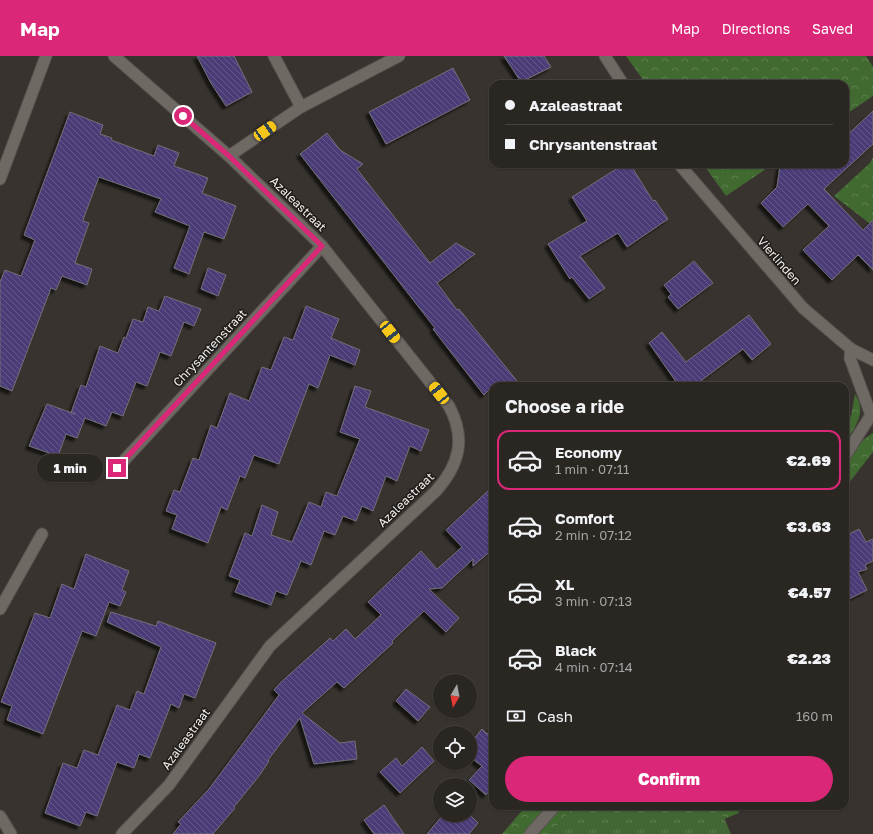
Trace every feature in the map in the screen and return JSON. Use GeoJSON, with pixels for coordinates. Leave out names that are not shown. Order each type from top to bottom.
{"type":"FeatureCollection","features":[{"type":"Feature","properties":{"kind":"street"},"geometry":{"type":"LineString","coordinates":[[0,179],[46,56]]}},
{"type":"Feature","properties":{"kind":"street","name":"Azaleastraat"},"geometry":{"type":"LineString","coordinates":[[114,56],[229,156],[322,246],[449,406],[457,422],[458,438],[456,458],[449,476],[436,491],[270,646],[169,785],[122,834]]}},
{"type":"Feature","properties":{"kind":"street"},"geometry":{"type":"LineString","coordinates":[[274,56],[301,107]]}},
{"type":"Feature","properties":{"kind":"street"},"geometry":{"type":"LineString","coordinates":[[229,156],[301,107],[399,56]]}},
{"type":"Feature","properties":{"kind":"street"},"geometry":{"type":"LineString","coordinates":[[605,56],[620,80]]}},
{"type":"Feature","properties":{"kind":"street","name":"Vierlinden"},"geometry":{"type":"LineString","coordinates":[[682,168],[803,308],[851,349],[873,360]]}},
{"type":"Feature","properties":{"kind":"street","name":"Chrysantenstraat"},"geometry":{"type":"LineString","coordinates":[[117,468],[322,246]]}},
{"type":"Feature","properties":{"kind":"street"},"geometry":{"type":"LineString","coordinates":[[849,450],[872,415],[850,358],[851,349]]}},
{"type":"Feature","properties":{"kind":"street"},"geometry":{"type":"LineString","coordinates":[[0,610],[42,534]]}},
{"type":"Feature","properties":{"kind":"street"},"geometry":{"type":"LineString","coordinates":[[530,834],[551,810]]}},
{"type":"Feature","properties":{"kind":"street"},"geometry":{"type":"LineString","coordinates":[[0,816],[11,834]]}},
{"type":"Feature","properties":{"kind":"green space"},"geometry":{"type":"Polygon","coordinates":[[[626,56],[866,56],[873,67],[873,96],[849,112],[849,80],[643,80],[626,56]]]}},
{"type":"Feature","properties":{"kind":"green space"},"geometry":{"type":"Polygon","coordinates":[[[873,157],[873,226],[834,196],[870,163],[873,157]]]}},
{"type":"Feature","properties":{"kind":"green space"},"geometry":{"type":"Polygon","coordinates":[[[706,168],[767,168],[726,196],[706,168]]]}},
{"type":"Feature","properties":{"kind":"green space"},"geometry":{"type":"Polygon","coordinates":[[[855,394],[859,401],[860,414],[856,426],[849,438],[849,419],[855,394]]]}},
{"type":"Feature","properties":{"kind":"green space"},"geometry":{"type":"Polygon","coordinates":[[[873,433],[873,452],[849,483],[849,459],[864,439],[873,433]]]}},
{"type":"Feature","properties":{"kind":"green space"},"geometry":{"type":"Polygon","coordinates":[[[523,810],[571,810],[550,834],[502,834],[523,810]]]}},
{"type":"Feature","properties":{"kind":"green space"},"geometry":{"type":"Polygon","coordinates":[[[571,810],[721,810],[731,834],[550,834],[571,810]]]}},
{"type":"Feature","properties":{"kind":"green space"},"geometry":{"type":"Polygon","coordinates":[[[721,810],[738,810],[739,813],[724,819],[721,810]]]}},
{"type":"Feature","properties":{"kind":"building"},"geometry":{"type":"Polygon","coordinates":[[[197,56],[234,56],[252,92],[226,106],[211,83],[197,56]]]}},
{"type":"Feature","properties":{"kind":"building"},"geometry":{"type":"Polygon","coordinates":[[[504,56],[544,56],[551,67],[525,80],[520,80],[504,56]]]}},
{"type":"Feature","properties":{"kind":"building"},"geometry":{"type":"Polygon","coordinates":[[[453,68],[470,100],[386,144],[369,112],[453,68]]]}},
{"type":"Feature","properties":{"kind":"building"},"geometry":{"type":"Polygon","coordinates":[[[873,111],[873,144],[849,166],[849,133],[873,111]]]}},
{"type":"Feature","properties":{"kind":"building"},"geometry":{"type":"Polygon","coordinates":[[[70,112],[103,125],[100,134],[112,138],[111,140],[154,156],[158,145],[179,153],[174,166],[208,178],[202,193],[236,206],[224,239],[204,232],[189,274],[174,268],[190,226],[155,212],[161,199],[99,177],[84,217],[83,221],[89,223],[75,263],[92,269],[87,285],[62,276],[56,290],[51,288],[12,391],[0,386],[0,282],[5,270],[21,276],[35,240],[24,235],[70,112]]]}},
{"type":"Feature","properties":{"kind":"building"},"geometry":{"type":"Polygon","coordinates":[[[327,133],[340,150],[363,164],[357,169],[430,263],[456,243],[475,254],[437,283],[457,310],[459,309],[518,382],[489,382],[489,390],[484,395],[433,329],[435,328],[300,154],[327,133]]]}},
{"type":"Feature","properties":{"kind":"building"},"geometry":{"type":"Polygon","coordinates":[[[618,168],[632,168],[653,201],[655,200],[668,219],[627,247],[618,233],[580,256],[605,288],[589,299],[572,277],[570,279],[548,244],[587,221],[572,197],[618,168]]]}},
{"type":"Feature","properties":{"kind":"building"},"geometry":{"type":"Polygon","coordinates":[[[780,168],[847,168],[824,189],[863,230],[873,220],[873,270],[858,255],[832,280],[803,250],[829,226],[808,204],[783,227],[761,203],[777,187],[780,168]]]}},
{"type":"Feature","properties":{"kind":"building"},"geometry":{"type":"Polygon","coordinates":[[[694,261],[713,283],[678,309],[668,297],[671,294],[664,285],[694,261]]]}},
{"type":"Feature","properties":{"kind":"building"},"geometry":{"type":"Polygon","coordinates":[[[208,268],[226,275],[218,296],[201,289],[208,268]]]}},
{"type":"Feature","properties":{"kind":"building"},"geometry":{"type":"Polygon","coordinates":[[[165,296],[201,309],[194,326],[184,322],[171,356],[160,352],[147,386],[136,382],[123,416],[112,412],[106,426],[85,418],[77,438],[66,434],[58,456],[29,446],[47,404],[71,413],[81,385],[86,387],[100,346],[118,353],[124,337],[126,338],[133,319],[143,322],[148,307],[159,311],[165,296]]]}},
{"type":"Feature","properties":{"kind":"building"},"geometry":{"type":"Polygon","coordinates":[[[306,306],[339,319],[331,338],[360,350],[355,365],[330,355],[318,388],[309,384],[279,464],[254,455],[245,478],[240,476],[227,510],[221,507],[208,543],[172,529],[177,515],[166,511],[174,490],[180,492],[193,458],[199,460],[211,425],[217,428],[230,393],[249,401],[262,367],[271,370],[284,337],[293,340],[306,306]]]}},
{"type":"Feature","properties":{"kind":"building"},"geometry":{"type":"Polygon","coordinates":[[[749,315],[771,344],[752,360],[743,349],[699,382],[676,382],[649,343],[662,332],[686,362],[749,315]]]}},
{"type":"Feature","properties":{"kind":"building"},"geometry":{"type":"Polygon","coordinates":[[[355,386],[371,391],[365,407],[429,430],[421,451],[410,446],[397,481],[386,476],[373,511],[362,506],[356,521],[343,516],[335,535],[324,531],[311,565],[301,561],[287,595],[276,591],[271,605],[235,592],[240,580],[229,576],[245,533],[252,536],[262,505],[278,512],[271,535],[292,542],[309,502],[321,507],[326,492],[337,496],[360,439],[340,432],[355,386]]]}},
{"type":"Feature","properties":{"kind":"building"},"geometry":{"type":"Polygon","coordinates":[[[489,490],[489,552],[473,566],[473,559],[442,588],[429,589],[459,618],[446,632],[424,611],[392,641],[393,643],[344,688],[337,682],[302,713],[340,743],[355,741],[357,759],[314,764],[300,718],[268,760],[269,761],[259,776],[234,807],[235,808],[213,834],[173,834],[181,824],[178,822],[209,789],[279,695],[274,690],[280,683],[330,638],[333,641],[346,629],[355,639],[381,615],[368,602],[421,551],[437,569],[462,547],[446,530],[489,490]]]}},
{"type":"Feature","properties":{"kind":"building"},"geometry":{"type":"Polygon","coordinates":[[[859,529],[866,542],[873,539],[873,561],[865,565],[867,569],[858,572],[867,590],[849,599],[849,534],[859,529]]]}},
{"type":"Feature","properties":{"kind":"building"},"geometry":{"type":"Polygon","coordinates":[[[86,554],[129,571],[122,590],[126,592],[120,606],[109,602],[96,636],[82,631],[43,734],[7,720],[12,706],[1,702],[35,613],[50,618],[62,584],[74,589],[86,554]]]}},
{"type":"Feature","properties":{"kind":"building"},"geometry":{"type":"Polygon","coordinates":[[[111,612],[156,626],[158,621],[216,643],[195,698],[184,694],[179,708],[171,704],[150,758],[139,754],[134,768],[117,762],[97,816],[86,812],[80,826],[45,813],[63,763],[77,768],[84,750],[98,755],[117,705],[130,710],[137,691],[144,694],[161,647],[107,622],[111,612]]]}},
{"type":"Feature","properties":{"kind":"building"},"geometry":{"type":"Polygon","coordinates":[[[406,689],[430,707],[418,721],[396,701],[406,689]]]}},
{"type":"Feature","properties":{"kind":"building"},"geometry":{"type":"Polygon","coordinates":[[[482,729],[487,734],[489,732],[489,791],[486,795],[477,787],[477,778],[471,778],[482,766],[477,762],[477,735],[482,729]]]}},
{"type":"Feature","properties":{"kind":"building"},"geometry":{"type":"Polygon","coordinates":[[[422,747],[433,760],[433,762],[400,793],[380,772],[396,758],[402,766],[422,747]]]}},
{"type":"Feature","properties":{"kind":"building"},"geometry":{"type":"Polygon","coordinates":[[[384,805],[404,834],[374,834],[364,820],[384,805]]]}},
{"type":"Feature","properties":{"kind":"building"},"geometry":{"type":"Polygon","coordinates":[[[437,822],[478,823],[469,834],[427,834],[437,822]]]}},
{"type":"Feature","properties":{"kind":"route"},"geometry":{"type":"LineString","coordinates":[[117,468],[322,246],[229,156],[183,116]]}}]}
